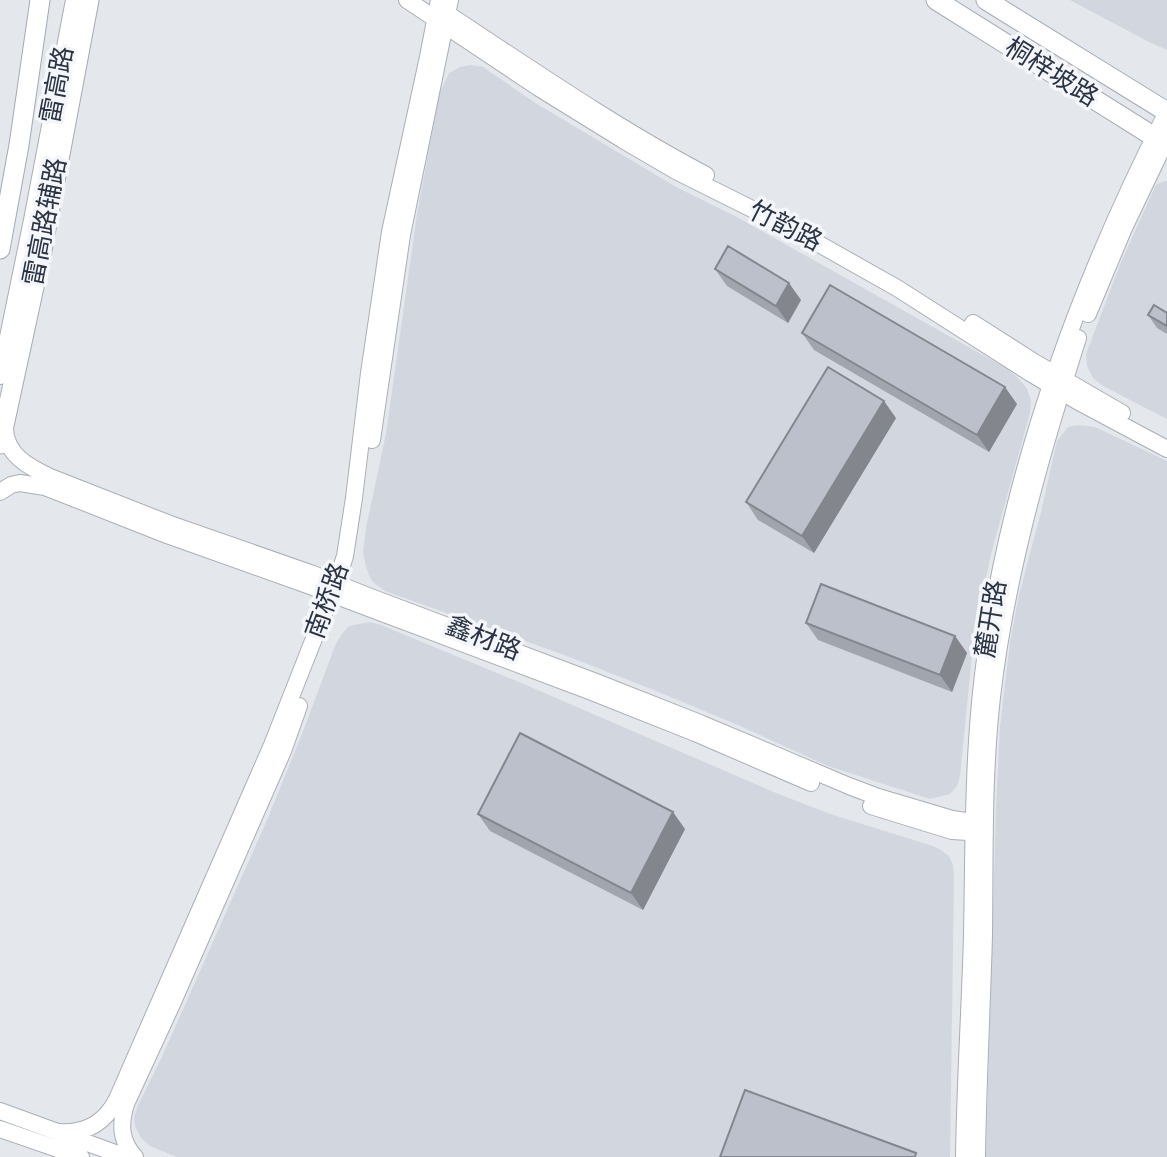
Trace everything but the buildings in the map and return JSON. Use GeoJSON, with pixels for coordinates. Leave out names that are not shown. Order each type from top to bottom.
{"type":"FeatureCollection","features":[{"type":"Feature","properties":{"kind":"main road","name":"雷高路辅路"},"geometry":{"type":"LineString","coordinates":[[0,249],[19,145],[40,0]]}},
{"type":"Feature","properties":{"kind":"main road","name":"雷高路"},"geometry":{"type":"LineString","coordinates":[[0,346],[67,0]]}},
{"type":"Feature","properties":{"kind":"main road","name":"雷高路"},"geometry":{"type":"LineString","coordinates":[[0,376],[74,0]]}},
{"type":"Feature","properties":{"kind":"main road","name":"雷高路辅路"},"geometry":{"type":"LineString","coordinates":[[2,434],[42,250],[89,0]]}},
{"type":"Feature","properties":{"kind":"main road","name":"竹韵路"},"geometry":{"type":"LineString","coordinates":[[407,0],[440,9],[546,79],[682,162],[903,279],[1058,382],[1167,449]]}},
{"type":"Feature","properties":{"kind":"main road","name":"桐梓坡路"},"geometry":{"type":"LineString","coordinates":[[936,0],[1163,141]]}},
{"type":"Feature","properties":{"kind":"main road","name":"桐梓坡路"},"geometry":{"type":"LineString","coordinates":[[986,0],[1167,112]]}},
{"type":"Feature","properties":{"kind":"main road","name":"南桥路"},"geometry":{"type":"LineString","coordinates":[[135,1157],[123,1137],[122,1122],[126,1104],[283,751],[339,590],[390,232],[440,9]]}},
{"type":"Feature","properties":{"kind":"main road","name":"麓开路"},"geometry":{"type":"LineString","coordinates":[[964,1157],[979,827],[986,782],[992,696],[1014,571],[1069,331],[1094,268],[1163,141],[1167,112]]}},
{"type":"Feature","properties":{"kind":"main road","name":"竹韵路"},"geometry":{"type":"LineString","coordinates":[[1058,382],[1167,437]]}},
{"type":"Feature","properties":{"kind":"main road","name":"鑫材路"},"geometry":{"type":"LineString","coordinates":[[2,434],[5,435],[10,449],[22,461],[41,473],[339,590],[845,796],[952,831],[979,827]]}},
{"type":"Feature","properties":{"kind":"main road","name":"鑫材路"},"geometry":{"type":"LineString","coordinates":[[0,492],[20,483],[45,487],[167,535],[339,590]]}},
{"type":"Feature","properties":{"kind":"main road","name":"南桥路"},"geometry":{"type":"LineString","coordinates":[[59,1132],[71,1133],[92,1126],[104,1118],[117,1099],[339,590]]}},
{"type":"Feature","properties":{"kind":"main road","name":"麓开路"},"geometry":{"type":"LineString","coordinates":[[977,1157],[979,827]]}},
{"type":"Feature","properties":{"kind":"main road"},"geometry":{"type":"LineString","coordinates":[[0,1111],[126,1157]]}},
{"type":"Feature","properties":{"kind":"main road"},"geometry":{"type":"LineString","coordinates":[[0,1129],[81,1157]]}},
{"type":"Feature","properties":{"kind":"shaded area"},"geometry":{"type":"Polygon","coordinates":[[[1070,0],[1167,0],[1167,50],[1145,40],[1070,0]]]}},
{"type":"Feature","properties":{"kind":"shaded area"},"geometry":{"type":"Polygon","coordinates":[[[471,65],[483,67],[537,104],[676,187],[735,216],[1006,368],[1027,389],[1031,400],[1030,413],[991,554],[974,635],[960,776],[957,786],[950,794],[930,799],[828,766],[656,691],[385,591],[370,578],[363,552],[366,528],[386,434],[417,214],[439,95],[449,73],[471,65]]]}},
{"type":"Feature","properties":{"kind":"shaded area"},"geometry":{"type":"Polygon","coordinates":[[[1167,181],[1167,419],[1103,386],[1093,378],[1087,366],[1086,354],[1121,262],[1156,185],[1167,181]]]}},
{"type":"Feature","properties":{"kind":"shaded area"},"geometry":{"type":"Polygon","coordinates":[[[1068,427],[1095,427],[1167,461],[1167,1157],[986,1157],[996,807],[1000,727],[1010,642],[1057,441],[1068,427]]]}},
{"type":"Feature","properties":{"kind":"shaded area"},"geometry":{"type":"Polygon","coordinates":[[[370,622],[526,685],[776,793],[830,814],[933,846],[949,856],[954,877],[950,1157],[177,1157],[150,1146],[141,1138],[134,1118],[138,1105],[267,820],[335,646],[349,626],[370,622]]]}}]}
